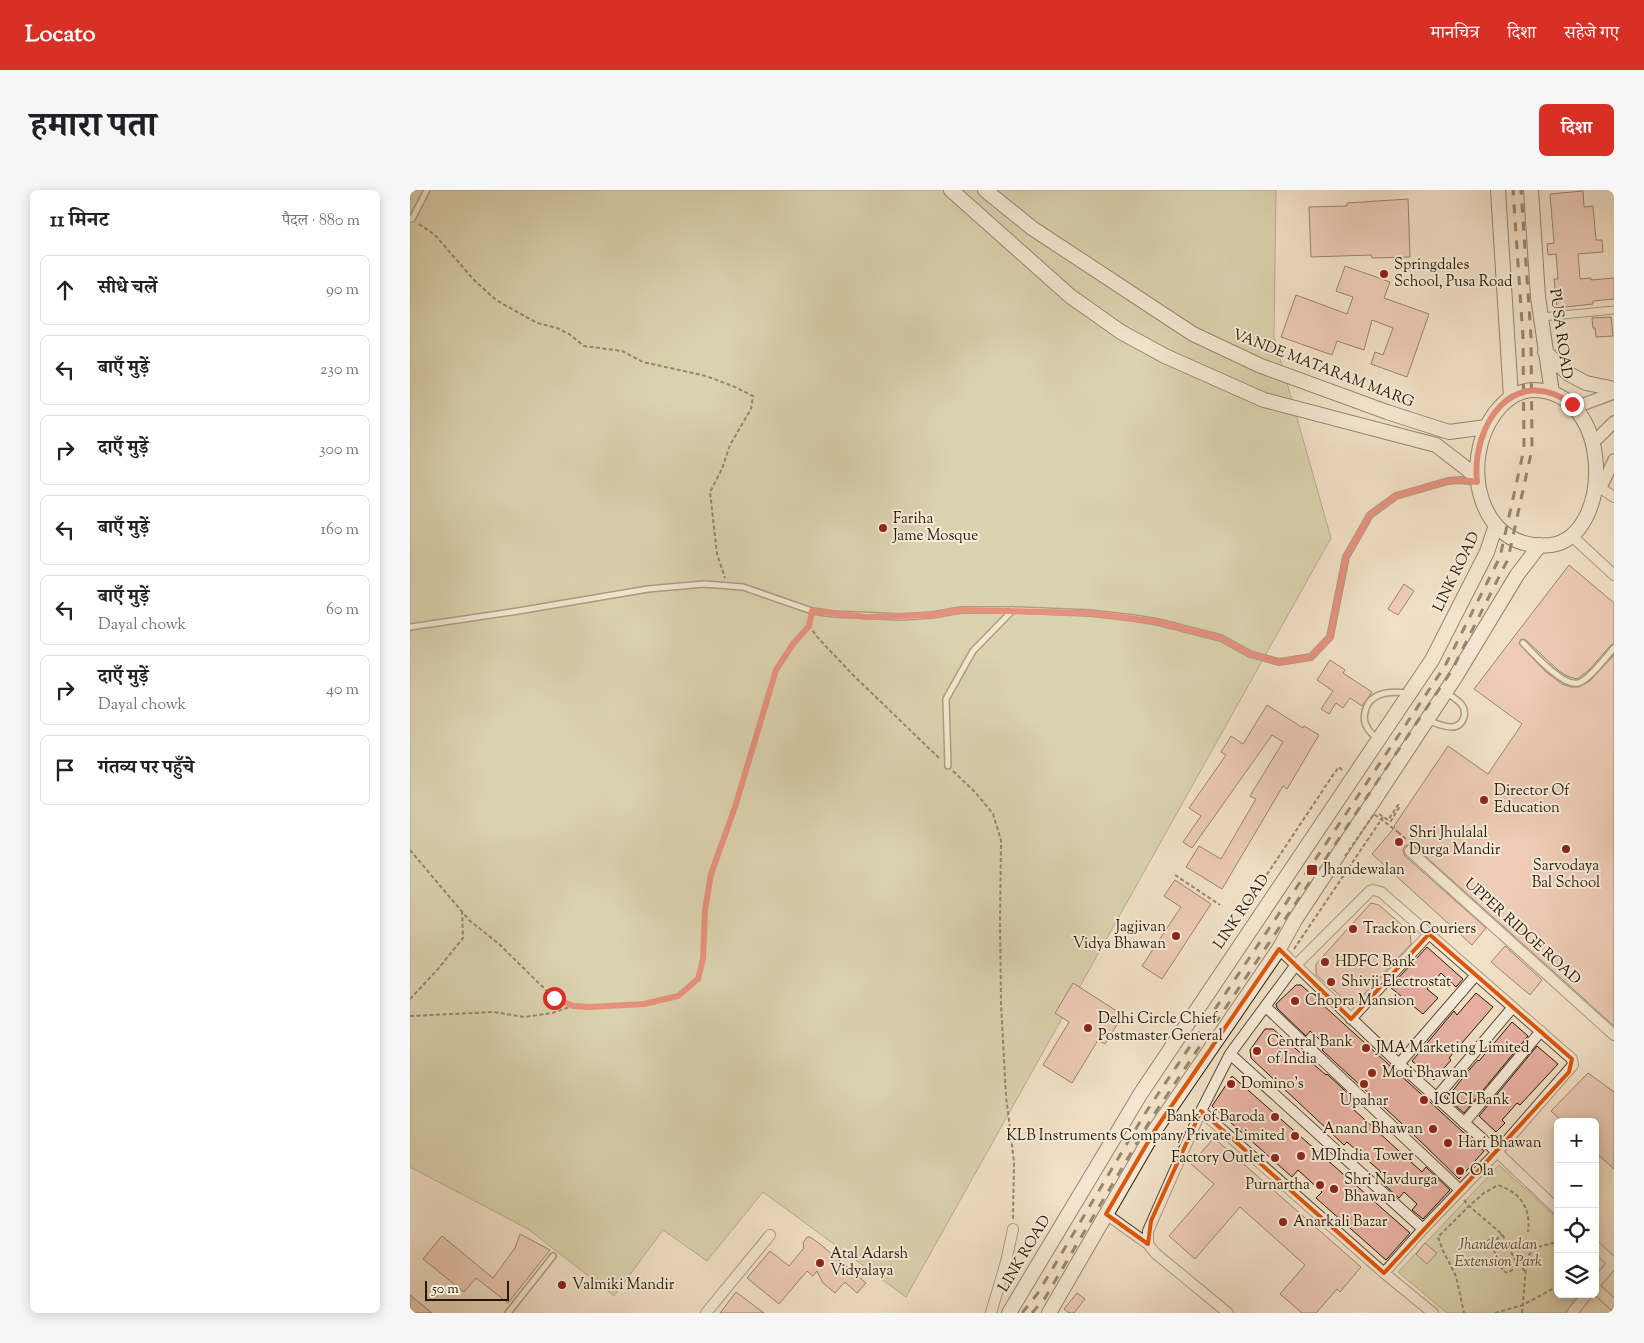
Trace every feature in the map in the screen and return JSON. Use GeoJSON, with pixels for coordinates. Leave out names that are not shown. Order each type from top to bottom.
{"type":"FeatureCollection","features":[{"type":"Feature","properties":{"kind":"main road"},"geometry":{"type":"LineString","coordinates":[[951,190],[1070,296],[1120,332],[1165,356],[1264,400],[1436,445],[1476,479]]}},
{"type":"Feature","properties":{"kind":"main road","name":"VANDE MATARAM MARG"},"geometry":{"type":"LineString","coordinates":[[984,190],[1032,228],[1192,334],[1261,366],[1387,412],[1449,432],[1486,427]]}},
{"type":"Feature","properties":{"kind":"main road"},"geometry":{"type":"LineString","coordinates":[[1498,190],[1511,396]]}},
{"type":"Feature","properties":{"kind":"main road","name":"PUSA ROAD"},"geometry":{"type":"LineString","coordinates":[[1531,190],[1538,298],[1552,393]]}},
{"type":"Feature","properties":{"kind":"main road"},"geometry":{"type":"LineString","coordinates":[[1545,352],[1569,374],[1586,383],[1614,391]]}},
{"type":"Feature","properties":{"kind":"main road"},"geometry":{"type":"LineString","coordinates":[[1532,390],[1552,393],[1576,407],[1589,423],[1598,438],[1603,461],[1602,486],[1596,507],[1588,522],[1573,537],[1557,544],[1528,544],[1516,541],[1496,525],[1482,502],[1476,479],[1478,454],[1486,427],[1511,396],[1532,390]]}},
{"type":"Feature","properties":{"kind":"main road","name":"LINK ROAD"},"geometry":{"type":"LineString","coordinates":[[1009,1313],[1140,1093],[1432,660],[1487,552],[1496,525]]}},
{"type":"Feature","properties":{"kind":"main road"},"geometry":{"type":"LineString","coordinates":[[1049,1313],[1155,1130],[1279,949],[1295,920],[1445,692],[1517,575],[1540,545]]}},
{"type":"Feature","properties":{"kind":"street"},"geometry":{"type":"LineString","coordinates":[[1542,317],[1614,310]]}},
{"type":"Feature","properties":{"kind":"street"},"geometry":{"type":"LineString","coordinates":[[1576,407],[1614,391]]}},
{"type":"Feature","properties":{"kind":"street"},"geometry":{"type":"LineString","coordinates":[[1598,438],[1614,422]]}},
{"type":"Feature","properties":{"kind":"street"},"geometry":{"type":"LineString","coordinates":[[1614,460],[1602,486],[1614,497]]}},
{"type":"Feature","properties":{"kind":"street"},"geometry":{"type":"LineString","coordinates":[[1573,537],[1614,575]]}},
{"type":"Feature","properties":{"kind":"street","name":"UPPER RIDGE ROAD"},"geometry":{"type":"LineString","coordinates":[[1410,851],[1614,1035]]}},
{"type":"Feature","properties":{"kind":"street"},"geometry":{"type":"LineString","coordinates":[[1148,1244],[1148,1231],[1151,1221],[1201,1111],[1230,1054],[1266,1008],[1295,966],[1373,890],[1381,892],[1476,974],[1572,1059],[1573,1065],[1569,1072],[1497,1152],[1462,1195],[1423,1230],[1384,1273]]}},
{"type":"Feature","properties":{"kind":"street"},"geometry":{"type":"LineString","coordinates":[[1351,1019],[1429,934]]}},
{"type":"Feature","properties":{"kind":"street"},"geometry":{"type":"LineString","coordinates":[[1279,949],[1399,1064],[1556,1208]]}},
{"type":"Feature","properties":{"kind":"street"},"geometry":{"type":"LineString","coordinates":[[1399,1064],[1476,974]]}},
{"type":"Feature","properties":{"kind":"street"},"geometry":{"type":"LineString","coordinates":[[1436,1098],[1513,1007]]}},
{"type":"Feature","properties":{"kind":"street"},"geometry":{"type":"LineString","coordinates":[[1266,1008],[1462,1195]]}},
{"type":"Feature","properties":{"kind":"street"},"geometry":{"type":"LineString","coordinates":[[1464,1124],[1541,1031]]}},
{"type":"Feature","properties":{"kind":"street"},"geometry":{"type":"LineString","coordinates":[[1230,1054],[1423,1230]]}},
{"type":"Feature","properties":{"kind":"street"},"geometry":{"type":"LineString","coordinates":[[1201,1111],[1384,1273],[1433,1313]]}},
{"type":"Feature","properties":{"kind":"street"},"geometry":{"type":"LineString","coordinates":[[1106,1214],[1148,1244],[1161,1258],[1228,1313]]}},
{"type":"Feature","properties":{"kind":"street"},"geometry":{"type":"LineString","coordinates":[[991,1313],[1006,1262],[1013,1229]]}},
{"type":"Feature","properties":{"kind":"street"},"geometry":{"type":"LineString","coordinates":[[706,1313],[770,1235]]}},
{"type":"Feature","properties":{"kind":"street"},"geometry":{"type":"LineString","coordinates":[[1599,1250],[1613,1262],[1599,1279]]}},
{"type":"Feature","properties":{"kind":"street"},"geometry":{"type":"LineString","coordinates":[[1599,1292],[1614,1305]]}},
{"type":"Feature","properties":{"kind":"street"},"geometry":{"type":"LineString","coordinates":[[1572,1313],[1584,1298]]}},
{"type":"Feature","properties":{"kind":"lane"},"geometry":{"type":"LineString","coordinates":[[411,219],[427,190]]}},
{"type":"Feature","properties":{"kind":"lane"},"geometry":{"type":"LineString","coordinates":[[410,627],[648,589],[704,584],[744,587],[812,611],[867,617],[932,615],[961,610],[1013,610],[1090,613],[1134,618],[1221,638],[1250,654],[1279,662],[1311,657],[1330,637],[1346,557],[1370,515],[1396,496],[1448,481],[1476,479]]}},
{"type":"Feature","properties":{"kind":"lane"},"geometry":{"type":"LineString","coordinates":[[948,766],[946,699],[973,651],[1013,610]]}},
{"type":"Feature","properties":{"kind":"lane"},"geometry":{"type":"LineString","coordinates":[[1523,642],[1550,669],[1571,683],[1578,683],[1588,677],[1614,648]]}},
{"type":"Feature","properties":{"kind":"lane"},"geometry":{"type":"LineString","coordinates":[[1427,720],[1447,728],[1456,726],[1462,721],[1465,712],[1464,708],[1445,692]]}},
{"type":"Feature","properties":{"kind":"lane"},"geometry":{"type":"LineString","coordinates":[[1378,740],[1366,727],[1364,719],[1369,702],[1380,694],[1409,693]]}},
{"type":"Feature","properties":{"kind":"lane"},"geometry":{"type":"LineString","coordinates":[[508,1313],[553,1256]]}},
{"type":"Feature","properties":{"kind":"path"},"geometry":{"type":"LineString","coordinates":[[411,219],[435,235],[473,279],[496,300],[537,323],[557,328],[569,334],[584,346],[622,351],[643,362],[706,376],[753,396],[751,409],[730,445],[722,470],[710,492],[717,554],[724,577],[734,586]]}},
{"type":"Feature","properties":{"kind":"path"},"geometry":{"type":"LineString","coordinates":[[410,850],[469,920],[499,944],[554,998],[573,1006],[589,1007],[652,1002],[678,996],[698,979],[703,959],[705,910],[711,874],[735,807],[776,670],[793,644],[809,626],[812,611]]}},
{"type":"Feature","properties":{"kind":"path"},"geometry":{"type":"LineString","coordinates":[[809,626],[853,675],[976,793],[993,814],[1002,840],[1001,988],[1006,1096],[1014,1162],[1013,1229]]}},
{"type":"Feature","properties":{"kind":"path"},"geometry":{"type":"LineString","coordinates":[[1248,903],[1333,775]]}},
{"type":"Feature","properties":{"kind":"path"},"geometry":{"type":"LineString","coordinates":[[1388,820],[1398,805],[1400,806],[1388,824]]}},
{"type":"Feature","properties":{"kind":"path"},"geometry":{"type":"LineString","coordinates":[[1345,856],[1374,814],[1398,832]]}},
{"type":"Feature","properties":{"kind":"path"},"geometry":{"type":"LineString","coordinates":[[1298,944],[1383,817]]}},
{"type":"Feature","properties":{"kind":"path"},"geometry":{"type":"LineString","coordinates":[[1175,875],[1220,905]]}},
{"type":"Feature","properties":{"kind":"path"},"geometry":{"type":"LineString","coordinates":[[410,998],[438,969],[463,938],[462,911]]}},
{"type":"Feature","properties":{"kind":"path"},"geometry":{"type":"LineString","coordinates":[[410,1016],[494,1012],[524,1017],[552,1013],[573,1006]]}},
{"type":"Feature","properties":{"kind":"path"},"geometry":{"type":"LineString","coordinates":[[1438,1237],[1484,1193],[1498,1185],[1512,1190],[1524,1204],[1529,1222],[1528,1232]]}},
{"type":"Feature","properties":{"kind":"path"},"geometry":{"type":"LineString","coordinates":[[1462,1195],[1469,1206],[1502,1234],[1515,1260],[1524,1271]]}},
{"type":"Feature","properties":{"kind":"path"},"geometry":{"type":"LineString","coordinates":[[1434,1234],[1438,1237],[1456,1276],[1464,1313]]}},
{"type":"Feature","properties":{"kind":"path"},"geometry":{"type":"LineString","coordinates":[[1496,1240],[1502,1234]]}},
{"type":"Feature","properties":{"kind":"path"},"geometry":{"type":"LineString","coordinates":[[1496,1240],[1490,1239],[1486,1243],[1487,1248],[1493,1250],[1503,1264],[1501,1266],[1503,1271],[1508,1273],[1513,1269],[1511,1263]]}},
{"type":"Feature","properties":{"kind":"path"},"geometry":{"type":"LineString","coordinates":[[1493,1250],[1498,1246],[1496,1240]]}},
{"type":"Feature","properties":{"kind":"path"},"geometry":{"type":"LineString","coordinates":[[1522,1313],[1524,1271],[1527,1257],[1535,1248],[1554,1243]]}},
{"type":"Feature","properties":{"kind":"path"},"geometry":{"type":"LineString","coordinates":[[1511,1263],[1515,1260]]}},
{"type":"Feature","properties":{"kind":"path"},"geometry":{"type":"LineString","coordinates":[[1503,1264],[1505,1261],[1511,1263]]}},
{"type":"Feature","properties":{"kind":"path"},"geometry":{"type":"LineString","coordinates":[[1495,1313],[1523,1305],[1554,1288]]}},
{"type":"Feature","properties":{"kind":"highlighted area"},"geometry":{"type":"Polygon","coordinates":[[[1429,934],[1572,1059],[1569,1072],[1384,1273],[1201,1111],[1151,1221],[1148,1244],[1106,1214],[1155,1130],[1279,949],[1351,1019],[1429,934]]]}},
{"type":"Feature","properties":{"kind":"green space"},"geometry":{"type":"Polygon","coordinates":[[[410,190],[1276,190],[1274,337],[1331,538],[906,1297],[763,1192],[707,1261],[663,1230],[614,1296],[528,1229],[410,1167],[410,190]]]}},
{"type":"Feature","properties":{"kind":"green space","name":"Jhandewalan Extension Park"},"geometry":{"type":"Polygon","coordinates":[[[1499,1165],[1554,1215],[1554,1298],[1577,1298],[1565,1313],[1447,1313],[1398,1272],[1499,1165]]]}},
{"type":"Feature","properties":{"kind":"building"},"geometry":{"type":"Polygon","coordinates":[[[1583,191],[1584,207],[1593,206],[1596,240],[1602,240],[1603,252],[1578,254],[1580,279],[1614,278],[1614,299],[1593,301],[1593,304],[1557,308],[1554,279],[1558,279],[1556,254],[1548,255],[1547,244],[1554,243],[1550,194],[1583,191]]]}},
{"type":"Feature","properties":{"kind":"building"},"geometry":{"type":"Polygon","coordinates":[[[1408,199],[1410,257],[1372,258],[1371,255],[1311,257],[1309,207],[1347,206],[1347,203],[1408,199]]]}},
{"type":"Feature","properties":{"kind":"building"},"geometry":{"type":"Polygon","coordinates":[[[1345,266],[1390,282],[1384,298],[1429,314],[1407,377],[1371,364],[1375,352],[1383,355],[1393,328],[1372,320],[1364,350],[1337,341],[1332,355],[1281,337],[1296,295],[1347,314],[1353,297],[1336,291],[1345,266]]]}},
{"type":"Feature","properties":{"kind":"building"},"geometry":{"type":"Polygon","coordinates":[[[1611,317],[1613,336],[1596,337],[1592,318],[1611,317]]]}},
{"type":"Feature","properties":{"kind":"building"},"geometry":{"type":"Polygon","coordinates":[[[1569,565],[1614,603],[1614,644],[1589,670],[1577,679],[1559,671],[1526,640],[1521,639],[1519,644],[1546,672],[1562,684],[1571,687],[1579,687],[1590,681],[1614,655],[1614,1026],[1414,846],[1411,844],[1405,846],[1403,850],[1405,856],[1486,928],[1472,945],[1372,854],[1395,827],[1448,746],[1488,774],[1522,724],[1474,689],[1569,565]]]}},
{"type":"Feature","properties":{"kind":"building"},"geometry":{"type":"Polygon","coordinates":[[[1404,584],[1414,591],[1398,615],[1388,609],[1404,584]]]}},
{"type":"Feature","properties":{"kind":"building"},"geometry":{"type":"Polygon","coordinates":[[[1330,660],[1345,670],[1343,673],[1372,692],[1362,706],[1350,698],[1343,708],[1336,703],[1329,714],[1321,709],[1333,691],[1317,680],[1330,660]]]}},
{"type":"Feature","properties":{"kind":"building"},"geometry":{"type":"Polygon","coordinates":[[[1267,705],[1303,728],[1304,726],[1319,735],[1287,789],[1283,786],[1222,889],[1186,867],[1199,846],[1221,859],[1256,799],[1250,796],[1283,742],[1272,735],[1192,848],[1183,842],[1201,816],[1189,808],[1226,755],[1221,752],[1231,736],[1243,744],[1267,705]]]}},
{"type":"Feature","properties":{"kind":"building","name":"Jagjivan Vidya Bhawan"},"geometry":{"type":"Polygon","coordinates":[[[1175,880],[1211,904],[1162,979],[1142,966],[1181,907],[1164,896],[1175,880]]]}},
{"type":"Feature","properties":{"kind":"building"},"geometry":{"type":"Polygon","coordinates":[[[1371,903],[1379,905],[1410,932],[1411,944],[1356,1003],[1349,1003],[1316,975],[1316,964],[1371,903]]]}},
{"type":"Feature","properties":{"kind":"building"},"geometry":{"type":"Polygon","coordinates":[[[1505,946],[1542,980],[1530,995],[1491,962],[1505,946]]]}},
{"type":"Feature","properties":{"kind":"building"},"geometry":{"type":"Polygon","coordinates":[[[1427,947],[1463,979],[1456,987],[1441,973],[1427,989],[1438,998],[1423,1014],[1390,987],[1427,947]]]}},
{"type":"Feature","properties":{"kind":"building"},"geometry":{"type":"Polygon","coordinates":[[[1073,983],[1123,1015],[1105,1044],[1098,1040],[1072,1083],[1043,1065],[1069,1022],[1055,1013],[1073,983]]]}},
{"type":"Feature","properties":{"kind":"building"},"geometry":{"type":"Polygon","coordinates":[[[1296,985],[1301,985],[1484,1151],[1459,1179],[1322,1050],[1326,1045],[1310,1031],[1306,1036],[1277,1008],[1276,1004],[1296,985]]]}},
{"type":"Feature","properties":{"kind":"building"},"geometry":{"type":"Polygon","coordinates":[[[1476,993],[1493,1007],[1449,1058],[1451,1060],[1434,1080],[1412,1061],[1454,1011],[1457,1015],[1476,993]]]}},
{"type":"Feature","properties":{"kind":"building"},"geometry":{"type":"Polygon","coordinates":[[[1512,1022],[1528,1036],[1464,1113],[1447,1098],[1512,1022]]]}},
{"type":"Feature","properties":{"kind":"building"},"geometry":{"type":"Polygon","coordinates":[[[1265,1029],[1273,1029],[1327,1074],[1358,1103],[1353,1109],[1422,1172],[1426,1167],[1450,1190],[1423,1219],[1412,1210],[1417,1204],[1404,1192],[1399,1198],[1376,1177],[1381,1172],[1347,1142],[1344,1145],[1251,1058],[1250,1050],[1265,1029]]]}},
{"type":"Feature","properties":{"kind":"building"},"geometry":{"type":"Polygon","coordinates":[[[1537,1046],[1558,1064],[1520,1105],[1517,1103],[1502,1120],[1505,1123],[1496,1132],[1479,1116],[1537,1046]]]}},
{"type":"Feature","properties":{"kind":"building"},"geometry":{"type":"Polygon","coordinates":[[[1588,1073],[1614,1092],[1614,1169],[1599,1156],[1599,1118],[1559,1118],[1551,1111],[1588,1073]]]}},
{"type":"Feature","properties":{"kind":"building"},"geometry":{"type":"Polygon","coordinates":[[[1232,1076],[1410,1233],[1386,1260],[1316,1198],[1322,1192],[1298,1170],[1292,1177],[1212,1106],[1232,1076]]]}},
{"type":"Feature","properties":{"kind":"building","name":"Anarkali Bazar"},"geometry":{"type":"Polygon","coordinates":[[[1214,1138],[1361,1267],[1340,1292],[1337,1289],[1316,1313],[1302,1313],[1280,1294],[1305,1265],[1240,1207],[1195,1259],[1169,1236],[1214,1184],[1191,1164],[1214,1138]]]}},
{"type":"Feature","properties":{"kind":"building"},"geometry":{"type":"Polygon","coordinates":[[[520,1234],[550,1250],[508,1303],[476,1278],[464,1292],[423,1259],[442,1236],[493,1278],[515,1248],[520,1234]]]}},
{"type":"Feature","properties":{"kind":"building"},"geometry":{"type":"Polygon","coordinates":[[[807,1237],[820,1244],[866,1283],[857,1293],[845,1282],[835,1293],[823,1283],[817,1271],[813,1276],[807,1271],[779,1304],[747,1278],[770,1251],[789,1266],[804,1248],[803,1243],[807,1237]]]}},
{"type":"Feature","properties":{"kind":"building"},"geometry":{"type":"Polygon","coordinates":[[[1425,1243],[1437,1253],[1427,1264],[1416,1254],[1425,1243]]]}},
{"type":"Feature","properties":{"kind":"building"},"geometry":{"type":"Polygon","coordinates":[[[736,1292],[764,1313],[720,1313],[736,1292]]]}},
{"type":"Feature","properties":{"kind":"building"},"geometry":{"type":"Polygon","coordinates":[[[1077,1293],[1085,1299],[1074,1313],[1069,1313],[1064,1309],[1077,1293]]]}},
{"type":"Feature","properties":{"kind":"building"},"geometry":{"type":"Polygon","coordinates":[[[410,1295],[432,1313],[410,1313],[410,1295]]]}},
{"type":"Feature","properties":{"kind":"railway"},"geometry":{"type":"LineString","coordinates":[[1022,1313],[1038,1293],[1144,1115],[1445,666],[1500,557],[1524,449],[1523,337],[1513,190]]}},
{"type":"Feature","properties":{"kind":"railway"},"geometry":{"type":"LineString","coordinates":[[1032,1313],[1045,1298],[1151,1119],[1452,670],[1508,559],[1532,449],[1531,337],[1521,190]]}},
{"type":"Feature","properties":{"kind":"place","name":"Springdales School, Pusa Road"},"geometry":{"type":"Point","coordinates":[1384,274]}},
{"type":"Feature","properties":{"kind":"place","name":"Fariha Jame Mosque"},"geometry":{"type":"Point","coordinates":[883,528]}},
{"type":"Feature","properties":{"kind":"place","name":"Director Of Education"},"geometry":{"type":"Point","coordinates":[1484,800]}},
{"type":"Feature","properties":{"kind":"place","name":"Shri Jhulalal Durga Mandir"},"geometry":{"type":"Point","coordinates":[1399,842]}},
{"type":"Feature","properties":{"kind":"place","name":"Sarvodaya Bal School"},"geometry":{"type":"Point","coordinates":[1566,849]}},
{"type":"Feature","properties":{"kind":"place","name":"Jhandewalan"},"geometry":{"type":"Point","coordinates":[1312,870]}},
{"type":"Feature","properties":{"kind":"place","name":"Trackon Couriers"},"geometry":{"type":"Point","coordinates":[1353,929]}},
{"type":"Feature","properties":{"kind":"place","name":"Jagjivan Vidya Bhawan"},"geometry":{"type":"Point","coordinates":[1176,936]}},
{"type":"Feature","properties":{"kind":"place","name":"HDFC Bank"},"geometry":{"type":"Point","coordinates":[1325,962]}},
{"type":"Feature","properties":{"kind":"place","name":"Shivji Electrostat"},"geometry":{"type":"Point","coordinates":[1331,982]}},
{"type":"Feature","properties":{"kind":"place","name":"Chopra Mansion"},"geometry":{"type":"Point","coordinates":[1295,1001]}},
{"type":"Feature","properties":{"kind":"place","name":"Delhi Circle Chief Postmaster General"},"geometry":{"type":"Point","coordinates":[1088,1028]}},
{"type":"Feature","properties":{"kind":"place","name":"JMA Marketing Limited"},"geometry":{"type":"Point","coordinates":[1366,1048]}},
{"type":"Feature","properties":{"kind":"place","name":"Central Bank of India"},"geometry":{"type":"Point","coordinates":[1257,1051]}},
{"type":"Feature","properties":{"kind":"place","name":"Moti Bhawan"},"geometry":{"type":"Point","coordinates":[1372,1073]}},
{"type":"Feature","properties":{"kind":"place","name":"Domino's"},"geometry":{"type":"Point","coordinates":[1231,1084]}},
{"type":"Feature","properties":{"kind":"place","name":"Upahar"},"geometry":{"type":"Point","coordinates":[1364,1084]}},
{"type":"Feature","properties":{"kind":"place","name":"ICICI Bank"},"geometry":{"type":"Point","coordinates":[1424,1100]}},
{"type":"Feature","properties":{"kind":"place","name":"Bank of Baroda"},"geometry":{"type":"Point","coordinates":[1275,1117]}},
{"type":"Feature","properties":{"kind":"place","name":"Anand Bhawan"},"geometry":{"type":"Point","coordinates":[1433,1129]}},
{"type":"Feature","properties":{"kind":"place","name":"KLB Instruments Company Private Limited"},"geometry":{"type":"Point","coordinates":[1295,1136]}},
{"type":"Feature","properties":{"kind":"place","name":"Hari Bhawan"},"geometry":{"type":"Point","coordinates":[1448,1143]}},
{"type":"Feature","properties":{"kind":"place","name":"MDIndia Tower"},"geometry":{"type":"Point","coordinates":[1301,1156]}},
{"type":"Feature","properties":{"kind":"place","name":"Factory Outlet"},"geometry":{"type":"Point","coordinates":[1275,1158]}},
{"type":"Feature","properties":{"kind":"place","name":"Ola"},"geometry":{"type":"Point","coordinates":[1460,1171]}},
{"type":"Feature","properties":{"kind":"place","name":"Purnartha"},"geometry":{"type":"Point","coordinates":[1320,1185]}},
{"type":"Feature","properties":{"kind":"place","name":"Shri Navdurga Bhawan"},"geometry":{"type":"Point","coordinates":[1334,1189]}},
{"type":"Feature","properties":{"kind":"place","name":"Anarkali Bazar"},"geometry":{"type":"Point","coordinates":[1283,1222]}},
{"type":"Feature","properties":{"kind":"place","name":"Atal Adarsh Vidyalaya"},"geometry":{"type":"Point","coordinates":[820,1263]}},
{"type":"Feature","properties":{"kind":"place","name":"Valmiki Mandir"},"geometry":{"type":"Point","coordinates":[562,1285]}},
{"type":"Feature","properties":{"kind":"route"},"geometry":{"type":"LineString","coordinates":[[554,998],[573,1006],[644,1004],[678,996],[698,979],[703,959],[705,910],[711,874],[735,807],[776,670],[793,644],[809,626],[812,611],[867,617],[932,615],[961,610],[1090,613],[1158,622],[1221,638],[1250,654],[1279,662],[1311,657],[1330,637],[1346,557],[1370,515],[1396,496],[1448,481],[1477,482],[1476,461],[1483,434],[1497,411],[1511,396],[1527,390],[1541,390],[1565,399],[1572,404]]}}]}
